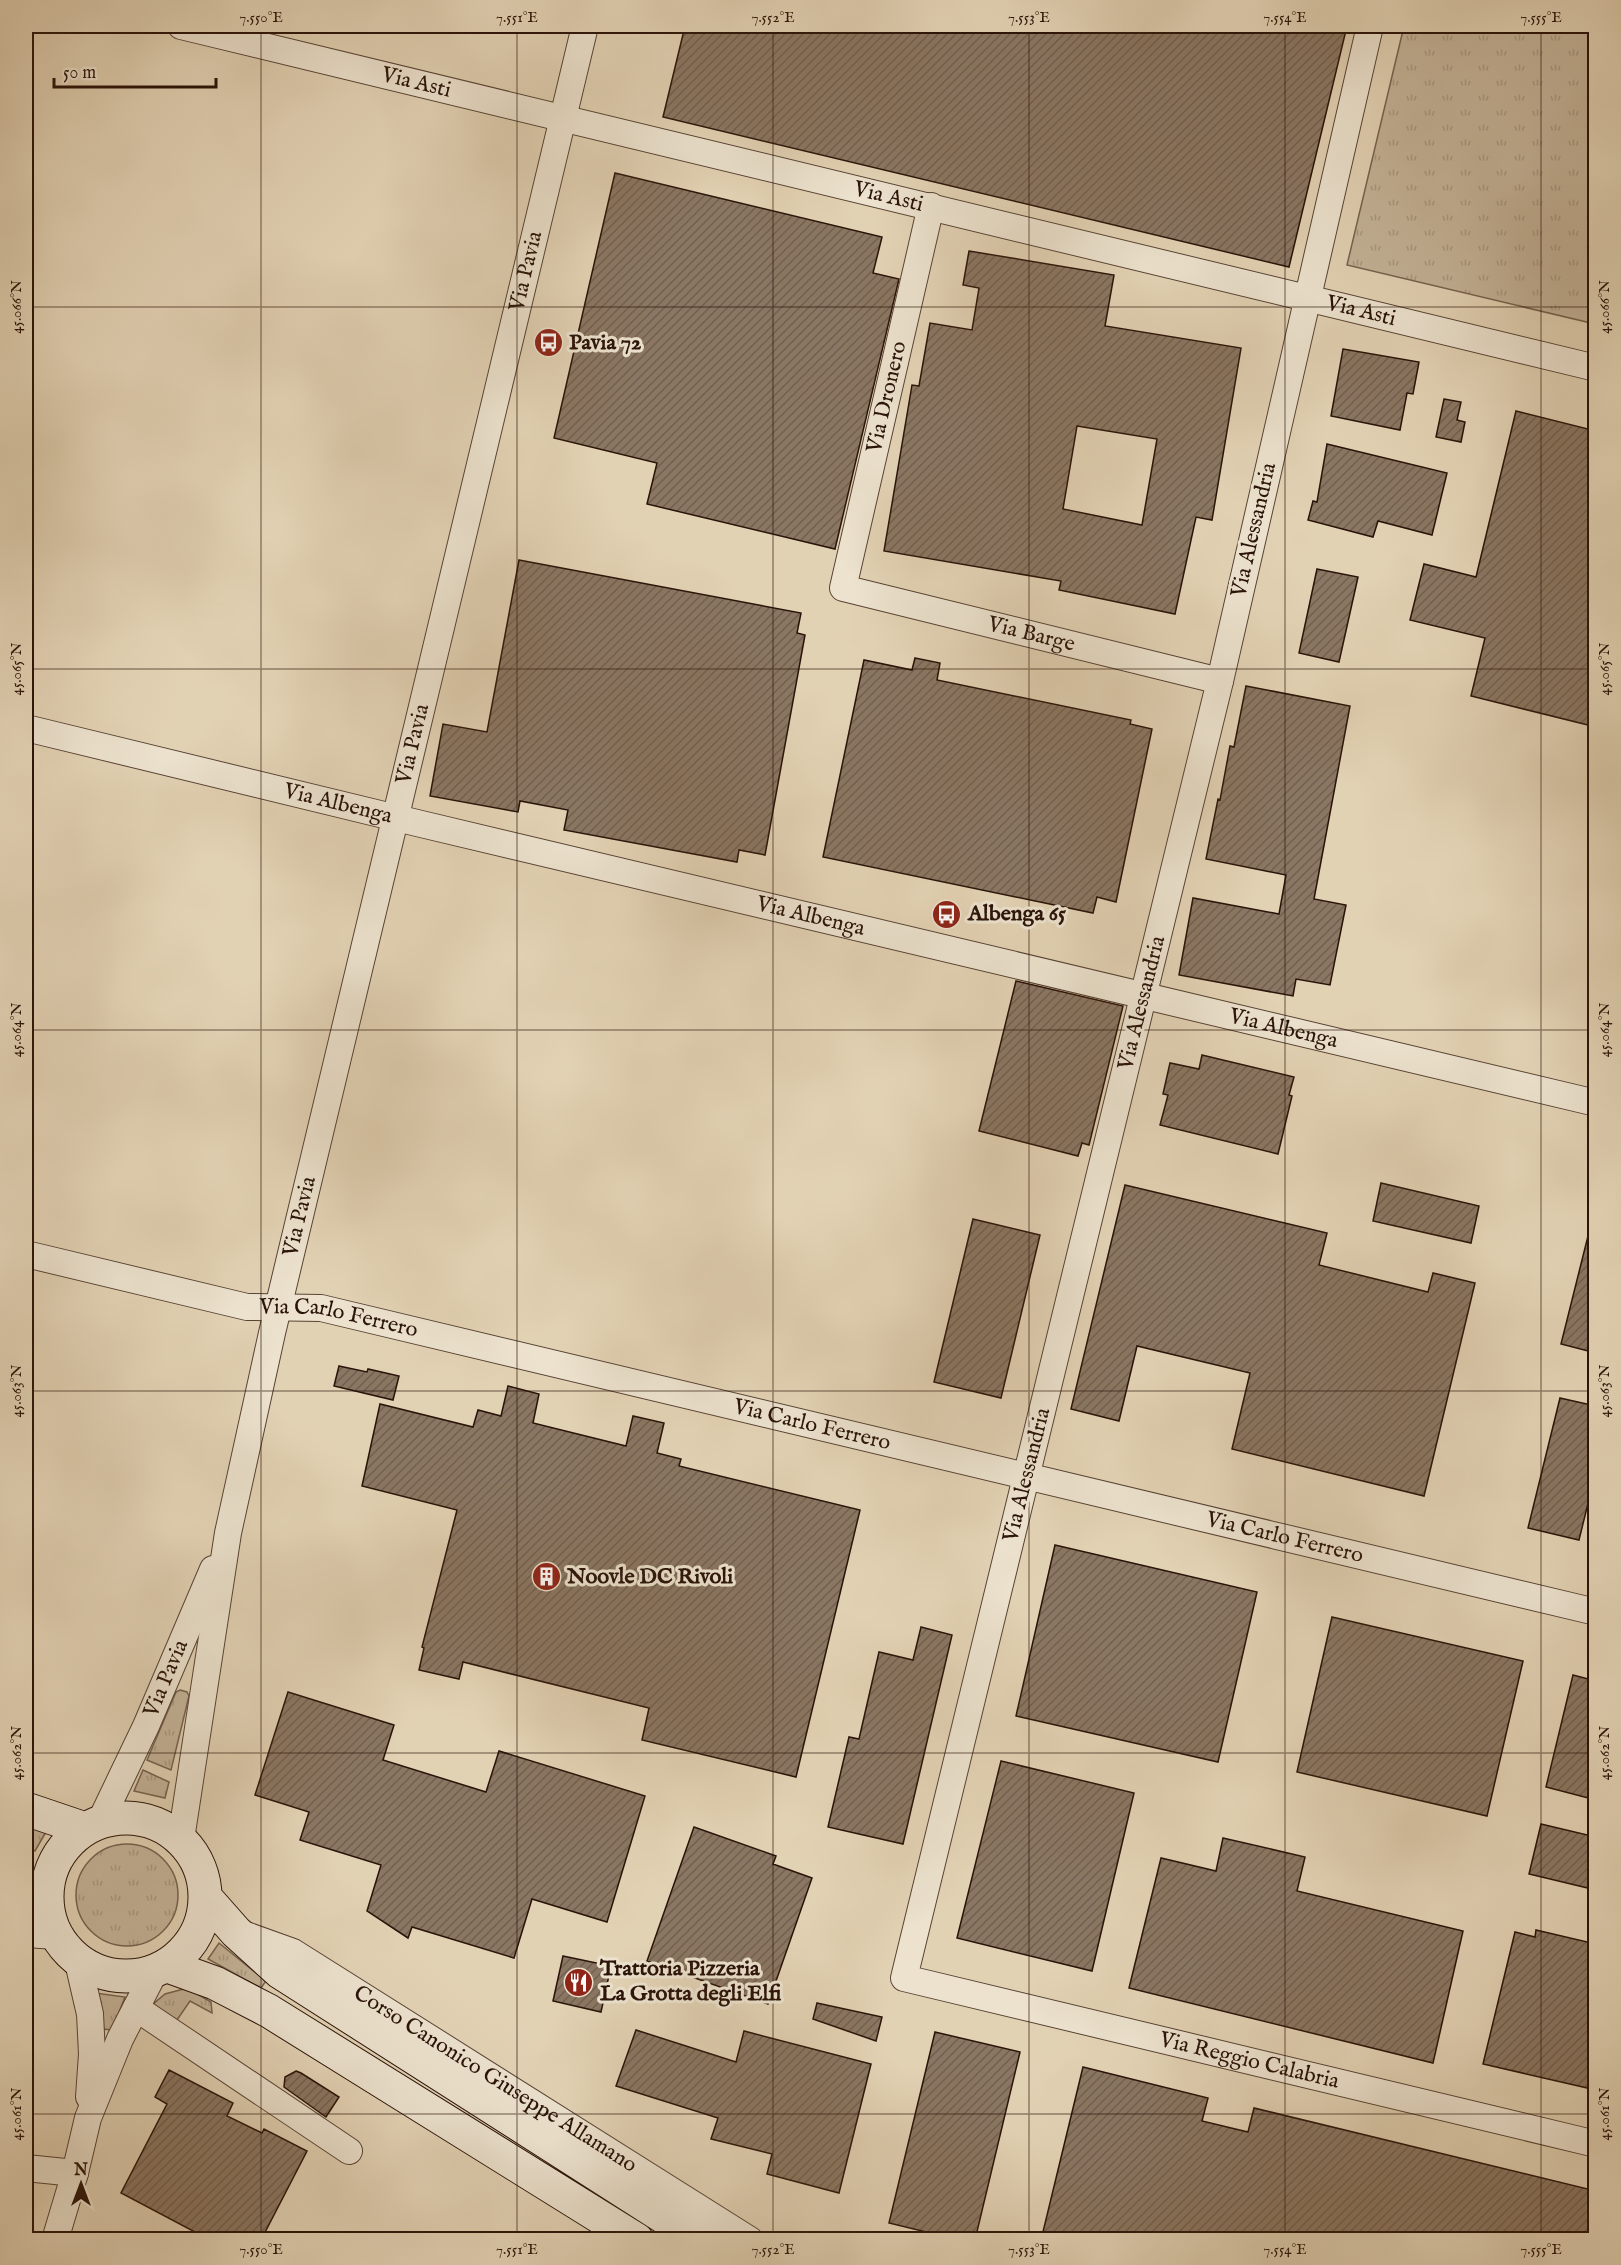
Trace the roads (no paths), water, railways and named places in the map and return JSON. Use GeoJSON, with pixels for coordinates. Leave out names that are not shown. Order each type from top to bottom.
{"type":"FeatureCollection","features":[{"type":"Feature","properties":{"kind":"main road"},"geometry":{"type":"LineString","coordinates":[[26,1809],[93,1826]]}},
{"type":"Feature","properties":{"kind":"main road"},"geometry":{"type":"LineString","coordinates":[[121,1818],[143,1819],[163,1827],[181,1839],[195,1856],[203,1876],[206,1898],[202,1924],[189,1948],[161,1969],[128,1978],[102,1974],[78,1962],[68,1952],[41,1935],[49,1918],[36,1885],[51,1868],[65,1846],[93,1826],[121,1818]]}},
{"type":"Feature","properties":{"kind":"main road","name":"Corso Canonico Giuseppe Allamano"},"geometry":{"type":"LineString","coordinates":[[206,1898],[236,1932],[280,1972],[700,2240]]}},
{"type":"Feature","properties":{"kind":"main road"},"geometry":{"type":"LineString","coordinates":[[161,1969],[215,1983],[269,2011],[638,2240]]}},
{"type":"Feature","properties":{"kind":"street","name":"Via Asti"},"geometry":{"type":"LineString","coordinates":[[181,26],[1596,368]]}},
{"type":"Feature","properties":{"kind":"street","name":"Via Pavia"},"geometry":{"type":"LineString","coordinates":[[181,1839],[228,1533],[278,1307],[585,26]]}},
{"type":"Feature","properties":{"kind":"street","name":"Via Alessandria"},"geometry":{"type":"LineString","coordinates":[[904,1978],[1220,681],[1370,26]]}},
{"type":"Feature","properties":{"kind":"street","name":"Via Dronero"},"geometry":{"type":"LineString","coordinates":[[843,588],[931,206]]}},
{"type":"Feature","properties":{"kind":"street","name":"Via Barge"},"geometry":{"type":"LineString","coordinates":[[843,588],[1220,681]]}},
{"type":"Feature","properties":{"kind":"street","name":"Via Albenga"},"geometry":{"type":"LineString","coordinates":[[26,728],[1596,1104]]}},
{"type":"Feature","properties":{"kind":"street","name":"Via Carlo Ferrero"},"geometry":{"type":"LineString","coordinates":[[26,1254],[247,1307],[321,1308],[1596,1612]]}},
{"type":"Feature","properties":{"kind":"street","name":"Via Pavia"},"geometry":{"type":"LineString","coordinates":[[93,1826],[147,1726],[228,1533]]}},
{"type":"Feature","properties":{"kind":"street","name":"Corso Canonico Giuseppe Allamano"},"geometry":{"type":"LineString","coordinates":[[236,1932],[293,1952],[750,2240]]}},
{"type":"Feature","properties":{"kind":"street"},"geometry":{"type":"LineString","coordinates":[[78,1962],[90,2014],[92,2054],[88,2118]]}},
{"type":"Feature","properties":{"kind":"street"},"geometry":{"type":"LineString","coordinates":[[55,2240],[75,2174],[88,2118],[120,2039],[136,2008],[161,1969]]}},
{"type":"Feature","properties":{"kind":"street","name":"Via Reggio Calabria"},"geometry":{"type":"LineString","coordinates":[[904,1978],[1596,2144]]}},
{"type":"Feature","properties":{"kind":"street"},"geometry":{"type":"LineString","coordinates":[[136,2008],[349,2151]]}},
{"type":"Feature","properties":{"kind":"street"},"geometry":{"type":"LineString","coordinates":[[26,2168],[75,2174]]}},
{"type":"Feature","properties":{"kind":"place","name":"Pavia 72"},"geometry":{"type":"Point","coordinates":[548,343]}},
{"type":"Feature","properties":{"kind":"place","name":"Albenga 65"},"geometry":{"type":"Point","coordinates":[947,914]}},
{"type":"Feature","properties":{"kind":"place","name":"Noovle DC Rivoli"},"geometry":{"type":"Point","coordinates":[546,1577]}},
{"type":"Feature","properties":{"kind":"place","name":"Trattoria Pizzeria La Grotta degli Elfi"},"geometry":{"type":"Point","coordinates":[579,1982]}}]}
